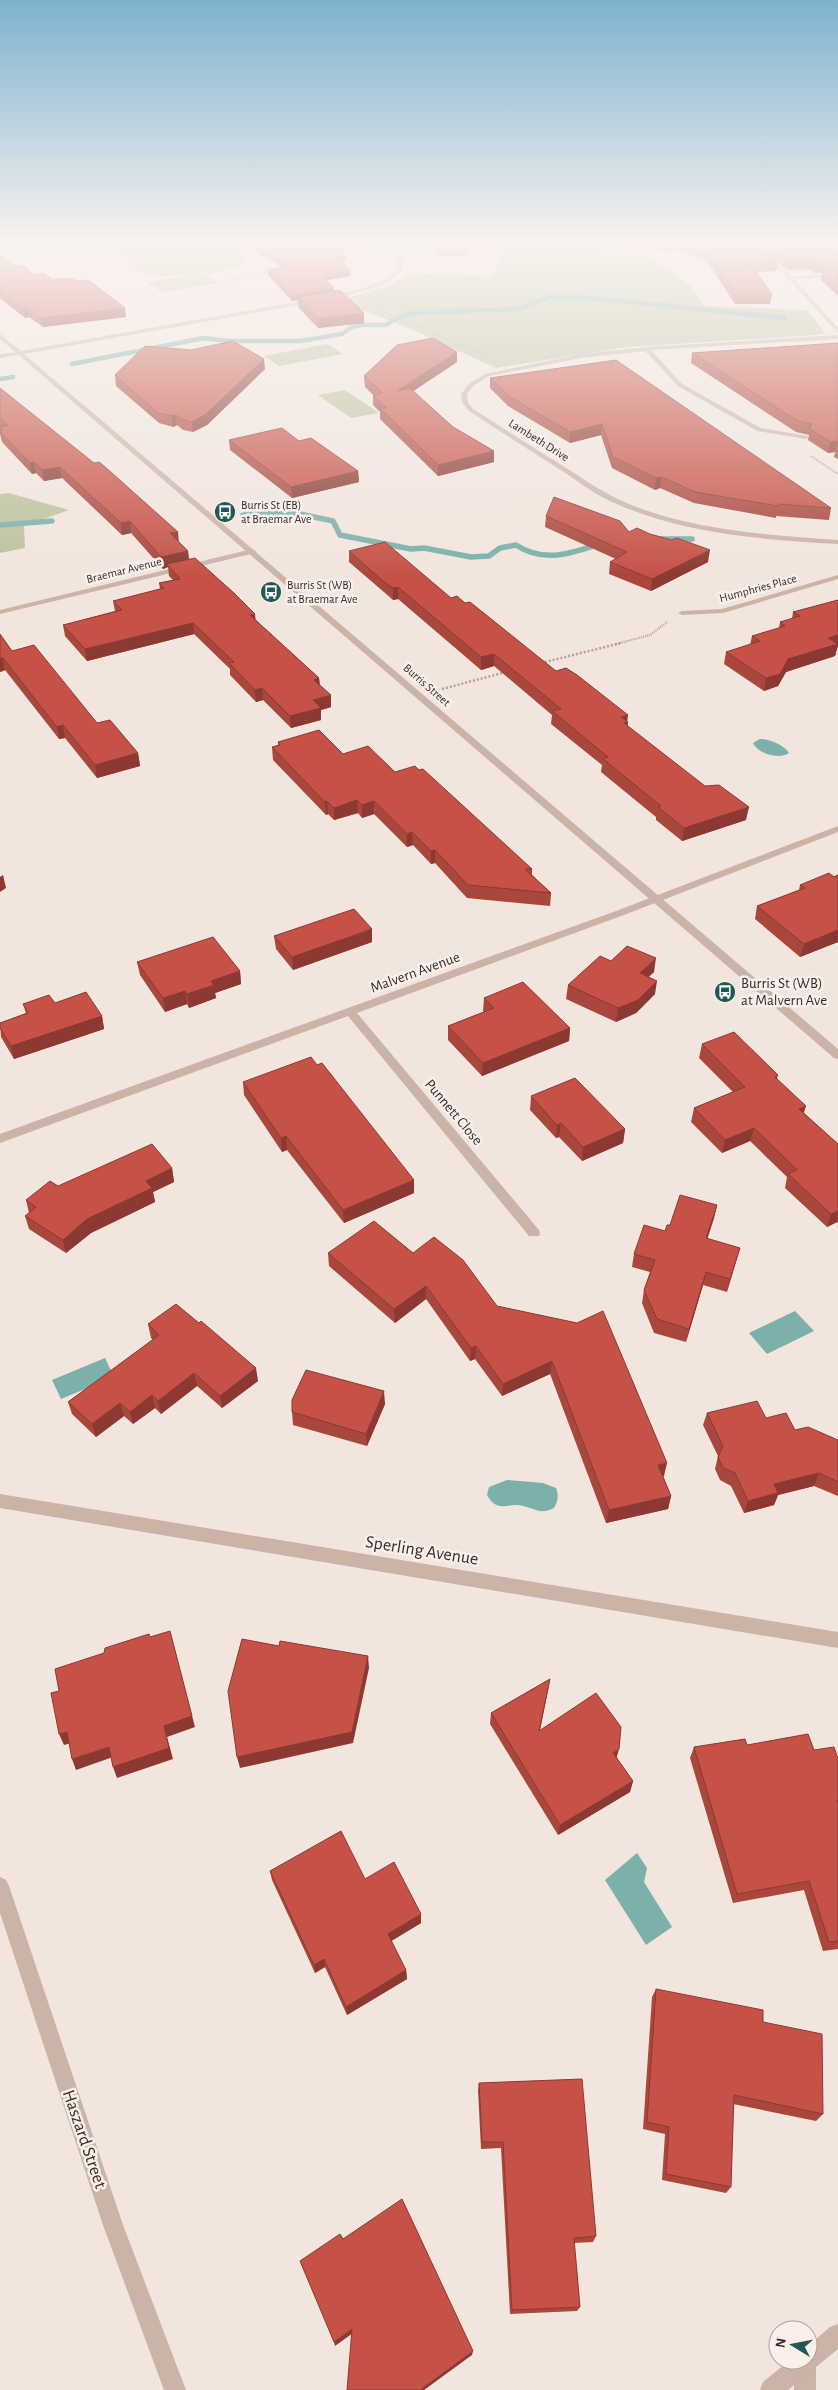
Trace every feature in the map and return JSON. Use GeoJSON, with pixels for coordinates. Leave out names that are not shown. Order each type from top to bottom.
{"type":"FeatureCollection","features":[{"type":"Feature","properties":{"kind":"street"},"geometry":{"type":"LineString","coordinates":[[0,356],[20,353]]}},
{"type":"Feature","properties":{"kind":"street","name":"Burris Street"},"geometry":{"type":"LineString","coordinates":[[20,353],[838,1055]]}},
{"type":"Feature","properties":{"kind":"street","name":"Lambeth Drive"},"geometry":{"type":"LineString","coordinates":[[613,353],[581,356],[494,373],[471,385],[464,394],[465,402],[471,410],[606,496],[627,506],[675,520],[725,531],[838,542]]}},
{"type":"Feature","properties":{"kind":"street"},"geometry":{"type":"LineString","coordinates":[[649,353],[680,385],[758,430],[806,437]]}},
{"type":"Feature","properties":{"kind":"street","name":"Braemar Avenue"},"geometry":{"type":"LineString","coordinates":[[0,612],[252,551]]}},
{"type":"Feature","properties":{"kind":"street","name":"Humphries Place"},"geometry":{"type":"LineString","coordinates":[[682,613],[722,611],[838,577]]}},
{"type":"Feature","properties":{"kind":"street","name":"Malvern Avenue"},"geometry":{"type":"LineString","coordinates":[[0,1139],[620,913],[838,829]]}},
{"type":"Feature","properties":{"kind":"street","name":"Punnett Close"},"geometry":{"type":"LineString","coordinates":[[350,1011],[534,1233]]}},
{"type":"Feature","properties":{"kind":"street","name":"Sperling Avenue"},"geometry":{"type":"LineString","coordinates":[[0,1501],[838,1640]]}},
{"type":"Feature","properties":{"kind":"street","name":"Haszard Street"},"geometry":{"type":"LineString","coordinates":[[0,1886],[113,2225],[175,2390]]}},
{"type":"Feature","properties":{"kind":"street"},"geometry":{"type":"LineString","coordinates":[[818,2351],[838,2335]]}},
{"type":"Feature","properties":{"kind":"street"},"geometry":{"type":"LineString","coordinates":[[771,2390],[795,2370]]}},
{"type":"Feature","properties":{"kind":"street"},"geometry":{"type":"LineString","coordinates":[[804,2370],[805,2390]]}},
{"type":"Feature","properties":{"kind":"path"},"geometry":{"type":"LineString","coordinates":[[806,437],[803,449],[838,474]]}},
{"type":"Feature","properties":{"kind":"path"},"geometry":{"type":"LineString","coordinates":[[538,664],[650,635],[658,627],[682,613]]}},
{"type":"Feature","properties":{"kind":"path"},"geometry":{"type":"LineString","coordinates":[[436,690],[511,671]]}},
{"type":"Feature","properties":{"kind":"green space"},"geometry":{"type":"Polygon","coordinates":[[[282,353],[343,354],[279,366],[264,356],[282,353]]]}},
{"type":"Feature","properties":{"kind":"green space"},"geometry":{"type":"Polygon","coordinates":[[[462,353],[592,353],[496,368],[462,353]]]}},
{"type":"Feature","properties":{"kind":"green space"},"geometry":{"type":"Polygon","coordinates":[[[345,390],[379,413],[351,418],[318,395],[345,390]]]}},
{"type":"Feature","properties":{"kind":"green space"},"geometry":{"type":"Polygon","coordinates":[[[9,493],[69,510],[24,526],[25,548],[0,553],[0,494],[9,493]]]}},
{"type":"Feature","properties":{"kind":"water"},"geometry":{"type":"Polygon","coordinates":[[[760,739],[776,743],[784,747],[789,753],[775,756],[764,753],[753,743],[760,739]]]}},
{"type":"Feature","properties":{"kind":"water"},"geometry":{"type":"Polygon","coordinates":[[[795,1311],[814,1331],[767,1354],[749,1333],[795,1311]]]}},
{"type":"Feature","properties":{"kind":"water"},"geometry":{"type":"Polygon","coordinates":[[[105,1358],[114,1377],[61,1399],[52,1380],[105,1358]]]}},
{"type":"Feature","properties":{"kind":"water"},"geometry":{"type":"Polygon","coordinates":[[[507,1480],[543,1483],[556,1488],[558,1498],[554,1508],[538,1511],[518,1505],[499,1506],[495,1504],[487,1495],[489,1487],[507,1480]]]}},
{"type":"Feature","properties":{"kind":"water"},"geometry":{"type":"Polygon","coordinates":[[[637,1853],[647,1868],[644,1882],[672,1927],[646,1945],[605,1880],[637,1853]]]}},
{"type":"Feature","properties":{"kind":"building"},"geometry":{"type":"Polygon","coordinates":[[[138,353],[253,353],[264,359],[206,414],[192,422],[176,415],[158,413],[115,375],[138,353]]]}},
{"type":"Feature","properties":{"kind":"building"},"geometry":{"type":"Polygon","coordinates":[[[389,353],[456,353],[397,391],[411,389],[453,427],[494,451],[438,465],[380,408],[387,408],[373,395],[383,393],[364,376],[389,353]]]}},
{"type":"Feature","properties":{"kind":"building"},"geometry":{"type":"Polygon","coordinates":[[[692,353],[838,353],[838,441],[830,442],[810,429],[811,424],[798,421],[692,353]]]}},
{"type":"Feature","properties":{"kind":"building"},"geometry":{"type":"Polygon","coordinates":[[[616,360],[831,508],[778,504],[778,506],[695,492],[662,477],[656,478],[613,457],[602,424],[570,432],[509,396],[490,378],[616,360]]]}},
{"type":"Feature","properties":{"kind":"building"},"geometry":{"type":"Polygon","coordinates":[[[0,388],[94,463],[99,462],[103,465],[178,532],[170,533],[188,551],[161,557],[130,521],[121,523],[60,467],[42,470],[34,462],[30,463],[0,432],[2,430],[0,427],[8,425],[0,419],[0,388]]]}},
{"type":"Feature","properties":{"kind":"building"},"geometry":{"type":"Polygon","coordinates":[[[282,428],[299,441],[311,438],[358,471],[291,487],[229,440],[282,428]]]}},
{"type":"Feature","properties":{"kind":"building"},"geometry":{"type":"Polygon","coordinates":[[[554,497],[620,521],[629,532],[637,528],[650,534],[672,540],[677,538],[710,550],[652,579],[610,562],[627,552],[546,516],[554,497]]]}},
{"type":"Feature","properties":{"kind":"building"},"geometry":{"type":"Polygon","coordinates":[[[385,542],[451,598],[457,596],[465,603],[470,602],[556,671],[566,668],[577,675],[628,715],[621,717],[628,722],[624,723],[705,786],[719,785],[749,807],[684,828],[658,807],[661,806],[603,759],[608,757],[552,711],[561,709],[494,654],[481,657],[398,587],[393,588],[384,582],[349,551],[385,542]]]}},
{"type":"Feature","properties":{"kind":"building"},"geometry":{"type":"Polygon","coordinates":[[[195,558],[255,614],[250,615],[319,678],[314,680],[331,695],[313,700],[321,708],[290,716],[262,688],[255,690],[229,663],[234,662],[193,623],[85,649],[63,625],[122,610],[113,601],[164,588],[159,583],[180,579],[167,564],[195,558]]]}},
{"type":"Feature","properties":{"kind":"building"},"geometry":{"type":"Polygon","coordinates":[[[838,600],[838,635],[828,638],[838,644],[788,659],[780,674],[766,678],[726,652],[760,641],[752,636],[785,626],[780,622],[800,616],[793,612],[838,600]]]}},
{"type":"Feature","properties":{"kind":"building"},"geometry":{"type":"Polygon","coordinates":[[[0,634],[12,651],[34,645],[97,723],[110,720],[138,753],[95,765],[63,725],[57,727],[3,658],[0,659],[0,634]]]}},
{"type":"Feature","properties":{"kind":"building"},"geometry":{"type":"Polygon","coordinates":[[[319,730],[343,754],[368,746],[395,772],[415,766],[419,770],[423,769],[532,869],[525,869],[551,893],[468,885],[435,850],[431,851],[412,832],[407,834],[374,801],[362,805],[357,800],[334,808],[327,801],[325,802],[272,747],[280,745],[278,742],[319,730]]]}},
{"type":"Feature","properties":{"kind":"building"},"geometry":{"type":"Polygon","coordinates":[[[829,873],[834,877],[838,875],[838,930],[804,944],[757,906],[805,888],[800,885],[829,873]]]}},
{"type":"Feature","properties":{"kind":"building"},"geometry":{"type":"Polygon","coordinates":[[[354,909],[372,929],[292,957],[274,936],[354,909]]]}},
{"type":"Feature","properties":{"kind":"building"},"geometry":{"type":"Polygon","coordinates":[[[213,937],[240,971],[211,981],[214,985],[187,994],[185,991],[163,998],[137,962],[213,937]]]}},
{"type":"Feature","properties":{"kind":"building"},"geometry":{"type":"Polygon","coordinates":[[[627,946],[656,958],[640,973],[657,981],[638,1000],[618,1008],[568,985],[600,956],[611,961],[627,946]]]}},
{"type":"Feature","properties":{"kind":"building"},"geometry":{"type":"Polygon","coordinates":[[[523,982],[570,1028],[483,1063],[448,1026],[494,1008],[484,998],[523,982]]]}},
{"type":"Feature","properties":{"kind":"building"},"geometry":{"type":"Polygon","coordinates":[[[86,992],[102,1016],[11,1046],[0,1028],[0,1023],[28,1013],[23,1004],[49,995],[55,1003],[86,992]]]}},
{"type":"Feature","properties":{"kind":"building"},"geometry":{"type":"Polygon","coordinates":[[[734,1032],[778,1075],[775,1077],[806,1106],[799,1109],[838,1144],[838,1211],[831,1214],[788,1174],[797,1170],[754,1128],[725,1140],[694,1108],[745,1087],[702,1044],[734,1032]]]}},
{"type":"Feature","properties":{"kind":"building"},"geometry":{"type":"Polygon","coordinates":[[[311,1057],[317,1065],[322,1063],[414,1180],[343,1210],[286,1136],[281,1138],[243,1082],[311,1057]]]}},
{"type":"Feature","properties":{"kind":"building"},"geometry":{"type":"Polygon","coordinates":[[[575,1078],[625,1129],[583,1147],[561,1123],[557,1125],[531,1096],[575,1078]]]}},
{"type":"Feature","properties":{"kind":"building"},"geometry":{"type":"Polygon","coordinates":[[[152,1144],[172,1168],[146,1181],[152,1188],[87,1219],[63,1240],[25,1216],[36,1207],[26,1200],[50,1181],[58,1186],[152,1144]]]}},
{"type":"Feature","properties":{"kind":"building"},"geometry":{"type":"Polygon","coordinates":[[[680,1195],[717,1205],[706,1238],[740,1248],[730,1279],[706,1272],[689,1329],[657,1319],[644,1290],[655,1260],[634,1254],[644,1225],[665,1231],[667,1225],[670,1225],[680,1195]]]}},
{"type":"Feature","properties":{"kind":"building"},"geometry":{"type":"Polygon","coordinates":[[[374,1221],[413,1253],[434,1237],[463,1260],[497,1306],[577,1323],[603,1311],[667,1463],[658,1465],[671,1496],[609,1510],[552,1361],[503,1384],[476,1346],[471,1348],[426,1286],[394,1309],[328,1253],[374,1221]]]}},
{"type":"Feature","properties":{"kind":"building"},"geometry":{"type":"Polygon","coordinates":[[[176,1304],[199,1323],[201,1321],[256,1368],[220,1396],[194,1373],[158,1401],[152,1395],[130,1412],[120,1403],[92,1424],[68,1402],[159,1335],[148,1324],[176,1304]]]}},
{"type":"Feature","properties":{"kind":"building"},"geometry":{"type":"Polygon","coordinates":[[[306,1370],[384,1391],[366,1434],[292,1412],[292,1400],[306,1370]]]}},
{"type":"Feature","properties":{"kind":"building"},"geometry":{"type":"Polygon","coordinates":[[[757,1401],[766,1418],[786,1413],[795,1430],[808,1427],[838,1440],[838,1482],[819,1473],[774,1484],[778,1493],[748,1501],[735,1473],[723,1468],[718,1457],[723,1446],[707,1413],[757,1401]]]}},
{"type":"Feature","properties":{"kind":"building"},"geometry":{"type":"Polygon","coordinates":[[[170,1631],[192,1716],[164,1726],[169,1748],[113,1767],[109,1747],[72,1759],[67,1732],[59,1734],[51,1693],[59,1691],[55,1669],[104,1653],[105,1648],[149,1634],[150,1637],[170,1631]]]}},
{"type":"Feature","properties":{"kind":"building"},"geometry":{"type":"Polygon","coordinates":[[[242,1639],[279,1646],[280,1641],[368,1656],[352,1732],[237,1757],[228,1691],[242,1639]]]}},
{"type":"Feature","properties":{"kind":"building"},"geometry":{"type":"Polygon","coordinates":[[[550,1679],[539,1731],[596,1693],[621,1727],[619,1749],[613,1753],[633,1781],[560,1825],[491,1713],[550,1679]]]}},
{"type":"Feature","properties":{"kind":"building"},"geometry":{"type":"Polygon","coordinates":[[[808,1734],[814,1750],[834,1747],[838,1759],[838,1941],[829,1942],[809,1881],[737,1894],[694,1747],[745,1739],[747,1745],[808,1734]]]}},
{"type":"Feature","properties":{"kind":"building"},"geometry":{"type":"Polygon","coordinates":[[[341,1831],[365,1879],[394,1862],[421,1914],[388,1934],[406,1970],[346,2007],[324,1959],[314,1965],[270,1871],[341,1831]]]}},
{"type":"Feature","properties":{"kind":"building"},"geometry":{"type":"Polygon","coordinates":[[[656,1989],[763,2010],[763,2022],[822,2034],[823,2114],[734,2095],[731,2187],[666,2174],[669,2127],[647,2122],[656,1989]]]}},
{"type":"Feature","properties":{"kind":"building"},"geometry":{"type":"Polygon","coordinates":[[[582,2079],[596,2236],[574,2238],[580,2307],[512,2310],[503,2142],[482,2142],[479,2083],[582,2079]]]}},
{"type":"Feature","properties":{"kind":"building"},"geometry":{"type":"Polygon","coordinates":[[[402,2199],[473,2351],[420,2390],[347,2390],[352,2329],[334,2342],[300,2261],[340,2234],[343,2239],[402,2199]]]}},
{"type":"Feature","properties":{"kind":"waterway"},"geometry":{"type":"LineString","coordinates":[[72,364],[130,353]]}},
{"type":"Feature","properties":{"kind":"waterway"},"geometry":{"type":"LineString","coordinates":[[0,379],[13,377]]}},
{"type":"Feature","properties":{"kind":"waterway"},"geometry":{"type":"LineString","coordinates":[[243,515],[295,513],[333,521],[340,535],[411,549],[424,548],[471,557],[489,556],[500,548],[516,545],[537,554],[559,555],[602,543]]}},
{"type":"Feature","properties":{"kind":"waterway"},"geometry":{"type":"LineString","coordinates":[[0,525],[52,521]]}},
{"type":"Feature","properties":{"kind":"waterway"},"geometry":{"type":"LineString","coordinates":[[651,539],[692,539]]}},
{"type":"Feature","properties":{"kind":"place","name":"Burris St (EB) at Braemar Ave"},"geometry":{"type":"Point","coordinates":[225,512]}},
{"type":"Feature","properties":{"kind":"place","name":"Burris St (WB) at Braemar Ave"},"geometry":{"type":"Point","coordinates":[271,592]}},
{"type":"Feature","properties":{"kind":"place","name":"Burris St (WB) at Malvern Ave"},"geometry":{"type":"Point","coordinates":[725,992]}}]}
